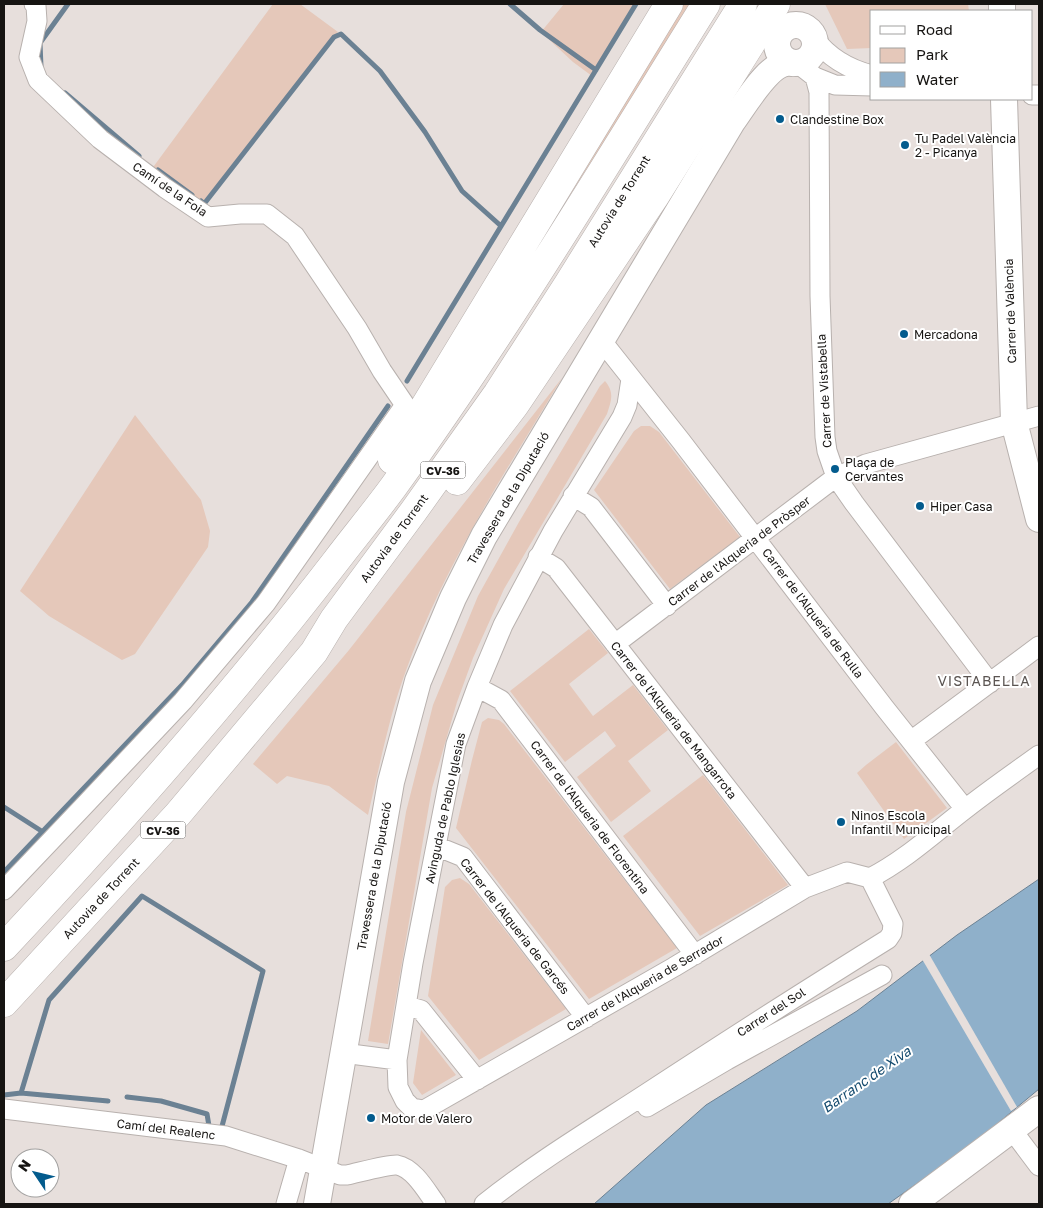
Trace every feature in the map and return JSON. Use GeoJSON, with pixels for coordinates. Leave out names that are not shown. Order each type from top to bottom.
{"type":"FeatureCollection","features":[{"type":"Feature","properties":{"kind":"highway"},"geometry":{"type":"LineString","coordinates":[[294,616],[669,4]]}},
{"type":"Feature","properties":{"kind":"highway","name":"CV-36"},"geometry":{"type":"LineString","coordinates":[[4,947],[108,835],[224,700],[294,616],[392,488],[470,378],[541,269],[706,4]]}},
{"type":"Feature","properties":{"kind":"highway","name":"Autovia de Torrent"},"geometry":{"type":"LineString","coordinates":[[4,1003],[178,814],[314,652],[334,619],[497,394],[743,4]]}},
{"type":"Feature","properties":{"kind":"highway"},"geometry":{"type":"LineString","coordinates":[[314,652],[345,626],[515,405],[654,198],[776,4]]}},
{"type":"Feature","properties":{"kind":"street","name":"Camí de la Foia"},"geometry":{"type":"LineString","coordinates":[[4,890],[183,701],[266,603],[405,404],[295,236],[267,214],[208,217],[100,139],[38,80],[29,57],[37,21],[36,6],[34,4]]}},
{"type":"Feature","properties":{"kind":"street"},"geometry":{"type":"LineString","coordinates":[[789,4],[821,47],[843,64],[870,74]]}},
{"type":"Feature","properties":{"kind":"street"},"geometry":{"type":"LineString","coordinates":[[801,68],[802,62],[812,55],[815,44],[811,34],[802,26],[789,26],[777,40],[778,52],[786,60],[801,68],[836,86],[870,86]]}},
{"type":"Feature","properties":{"kind":"street","name":"Travessera de la Diputació"},"geometry":{"type":"LineString","coordinates":[[317,1204],[391,782],[418,681],[453,598],[484,536],[732,122],[753,77],[780,35]]}},
{"type":"Feature","properties":{"kind":"street","name":"Travessera de la Diputació"},"geometry":{"type":"LineString","coordinates":[[732,122],[770,72],[782,63],[801,68]]}},
{"type":"Feature","properties":{"kind":"street","name":"Carrer de Vistabella"},"geometry":{"type":"LineString","coordinates":[[801,68],[819,92],[820,296],[827,451],[836,476],[990,683]]}},
{"type":"Feature","properties":{"kind":"street","name":"Carrer de València"},"geometry":{"type":"LineString","coordinates":[[1004,100],[1014,422],[1039,519]]}},
{"type":"Feature","properties":{"kind":"street","name":"Carrer de l'Alqueria de Rulla"},"geometry":{"type":"LineString","coordinates":[[601,340],[965,809]]}},
{"type":"Feature","properties":{"kind":"street","name":"Avinguda de Pablo Iglesias"},"geometry":{"type":"LineString","coordinates":[[424,1110],[412,1108],[405,1101],[398,1087],[397,1060],[413,963],[456,744],[503,625],[538,557],[622,416],[627,405],[631,379]]}},
{"type":"Feature","properties":{"kind":"street"},"geometry":{"type":"LineString","coordinates":[[622,416],[637,410],[661,415]]}},
{"type":"Feature","properties":{"kind":"street","name":"Carrer de l'Alqueria de Pròsper"},"geometry":{"type":"LineString","coordinates":[[615,644],[836,476],[866,464],[1039,416]]}},
{"type":"Feature","properties":{"kind":"street"},"geometry":{"type":"LineString","coordinates":[[573,496],[591,507],[667,606]]}},
{"type":"Feature","properties":{"kind":"street","name":"Carrer de l'Alqueria de Mangarrota"},"geometry":{"type":"LineString","coordinates":[[538,557],[556,568],[805,888]]}},
{"type":"Feature","properties":{"kind":"street"},"geometry":{"type":"LineString","coordinates":[[911,741],[1039,646]]}},
{"type":"Feature","properties":{"kind":"street","name":"Carrer de l'Alqueria de Florentina"},"geometry":{"type":"LineString","coordinates":[[477,687],[501,700],[695,955]]}},
{"type":"Feature","properties":{"kind":"street"},"geometry":{"type":"LineString","coordinates":[[870,878],[887,870],[965,809],[1039,755]]}},
{"type":"Feature","properties":{"kind":"street","name":"Carrer de l'Alqueria de Garcés"},"geometry":{"type":"LineString","coordinates":[[436,846],[463,857],[586,1018]]}},
{"type":"Feature","properties":{"kind":"street","name":"Carrer de l'Alqueria de Serrador"},"geometry":{"type":"LineString","coordinates":[[424,1110],[695,955],[805,888],[847,872],[870,878]]}},
{"type":"Feature","properties":{"kind":"street","name":"Carrer del Sol"},"geometry":{"type":"LineString","coordinates":[[484,1204],[508,1185],[599,1124],[821,980],[888,939],[892,933],[893,924],[870,878]]}},
{"type":"Feature","properties":{"kind":"street","name":"Carrer del Sol"},"geometry":{"type":"LineString","coordinates":[[599,1124],[623,1119],[654,1103],[727,1060],[882,976]]}},
{"type":"Feature","properties":{"kind":"street"},"geometry":{"type":"LineString","coordinates":[[407,1006],[421,1010],[477,1080]]}},
{"type":"Feature","properties":{"kind":"street"},"geometry":{"type":"LineString","coordinates":[[343,1053],[397,1060]]}},
{"type":"Feature","properties":{"kind":"street","name":"Camí del Realenc"},"geometry":{"type":"LineString","coordinates":[[4,1109],[226,1136],[323,1168]]}},
{"type":"Feature","properties":{"kind":"street"},"geometry":{"type":"LineString","coordinates":[[925,1201],[1039,1110]]}},
{"type":"Feature","properties":{"kind":"street"},"geometry":{"type":"LineString","coordinates":[[1012,1130],[1039,1166]]}},
{"type":"Feature","properties":{"kind":"street"},"geometry":{"type":"LineString","coordinates":[[286,1204],[298,1160]]}},
{"type":"Feature","properties":{"kind":"street"},"geometry":{"type":"LineString","coordinates":[[323,1168],[340,1175],[347,1175],[396,1165],[406,1169],[415,1176],[436,1204]]}},
{"type":"Feature","properties":{"kind":"street"},"geometry":{"type":"LineString","coordinates":[[496,1204],[508,1185]]}},
{"type":"Feature","properties":{"kind":"green space"},"geometry":{"type":"Polygon","coordinates":[[[273,4],[300,4],[338,32],[201,205],[151,170],[273,4]]]}},
{"type":"Feature","properties":{"kind":"green space"},"geometry":{"type":"Polygon","coordinates":[[[564,4],[637,4],[592,76],[573,62],[541,32],[564,4]]]}},
{"type":"Feature","properties":{"kind":"green space"},"geometry":{"type":"Polygon","coordinates":[[[681,4],[691,4],[529,260],[681,4]]]}},
{"type":"Feature","properties":{"kind":"green space"},"geometry":{"type":"Polygon","coordinates":[[[825,4],[968,4],[969,10],[870,10],[870,48],[847,49],[825,4]]]}},
{"type":"Feature","properties":{"kind":"green space"},"geometry":{"type":"Polygon","coordinates":[[[562,378],[455,560],[419,636],[393,710],[368,815],[329,786],[287,776],[277,784],[253,764],[349,650],[562,378]]]}},
{"type":"Feature","properties":{"kind":"green space"},"geometry":{"type":"Polygon","coordinates":[[[605,381],[611,393],[607,414],[504,589],[473,658],[457,702],[432,788],[388,1044],[368,1041],[406,812],[433,705],[478,596],[519,522],[600,386],[605,381]]]}},
{"type":"Feature","properties":{"kind":"green space"},"geometry":{"type":"Polygon","coordinates":[[[135,415],[201,500],[210,531],[208,547],[135,654],[122,660],[49,616],[20,591],[135,415]]]}},
{"type":"Feature","properties":{"kind":"green space"},"geometry":{"type":"Polygon","coordinates":[[[641,426],[650,426],[659,432],[740,537],[670,589],[594,490],[634,431],[641,426]]]}},
{"type":"Feature","properties":{"kind":"green space"},"geometry":{"type":"Polygon","coordinates":[[[589,629],[608,653],[569,684],[593,716],[633,685],[668,730],[628,761],[651,791],[611,822],[577,777],[616,746],[605,731],[565,762],[510,691],[589,629]]]}},
{"type":"Feature","properties":{"kind":"green space"},"geometry":{"type":"Polygon","coordinates":[[[488,718],[499,720],[504,724],[677,948],[589,999],[456,828],[482,722],[488,718]]]}},
{"type":"Feature","properties":{"kind":"green space"},"geometry":{"type":"Polygon","coordinates":[[[896,742],[947,808],[904,839],[857,773],[896,742]]]}},
{"type":"Feature","properties":{"kind":"green space"},"geometry":{"type":"Polygon","coordinates":[[[703,775],[788,885],[700,936],[623,836],[703,775]]]}},
{"type":"Feature","properties":{"kind":"green space"},"geometry":{"type":"Polygon","coordinates":[[[460,878],[469,884],[566,1009],[479,1060],[428,996],[445,887],[452,880],[460,878]]]}},
{"type":"Feature","properties":{"kind":"green space"},"geometry":{"type":"Polygon","coordinates":[[[421,1030],[456,1075],[422,1095],[413,1083],[421,1030]]]}},
{"type":"Feature","properties":{"kind":"water","name":"Barranc de Xiva"},"geometry":{"type":"Polygon","coordinates":[[[1039,879],[1039,1089],[974,1143],[888,1204],[594,1204],[706,1105],[857,1011],[957,935],[1039,879]]]}},
{"type":"Feature","properties":{"kind":"pier"},"geometry":{"type":"Polygon","coordinates":[[[929,954],[1017,1107],[1011,1111],[922,959],[929,954]]]}},
{"type":"Feature","properties":{"kind":"waterway"},"geometry":{"type":"LineString","coordinates":[[41,67],[40,43],[68,4]]}},
{"type":"Feature","properties":{"kind":"waterway"},"geometry":{"type":"LineString","coordinates":[[510,4],[540,30],[596,70]]}},
{"type":"Feature","properties":{"kind":"waterway"},"geometry":{"type":"LineString","coordinates":[[407,381],[636,4]]}},
{"type":"Feature","properties":{"kind":"waterway"},"geometry":{"type":"LineString","coordinates":[[201,201],[204,204],[334,37],[341,34],[380,71],[425,132],[462,191],[501,226]]}},
{"type":"Feature","properties":{"kind":"waterway"},"geometry":{"type":"LineString","coordinates":[[65,93],[139,156]]}},
{"type":"Feature","properties":{"kind":"waterway"},"geometry":{"type":"LineString","coordinates":[[158,170],[192,195]]}},
{"type":"Feature","properties":{"kind":"waterway"},"geometry":{"type":"LineString","coordinates":[[4,872],[182,685],[252,602],[388,406]]}},
{"type":"Feature","properties":{"kind":"waterway"},"geometry":{"type":"LineString","coordinates":[[4,807],[43,832]]}},
{"type":"Feature","properties":{"kind":"waterway"},"geometry":{"type":"LineString","coordinates":[[21,1093],[49,1000],[142,896],[263,971],[221,1130]]}},
{"type":"Feature","properties":{"kind":"waterway"},"geometry":{"type":"LineString","coordinates":[[4,1095],[21,1093],[108,1101]]}},
{"type":"Feature","properties":{"kind":"waterway"},"geometry":{"type":"LineString","coordinates":[[127,1097],[161,1101],[207,1114],[209,1126],[212,1127]]}},
{"type":"Feature","properties":{"kind":"place","name":"Clandestine Box"},"geometry":{"type":"Point","coordinates":[780,119]}},
{"type":"Feature","properties":{"kind":"place","name":"Tu Padel València 2 - Picanya"},"geometry":{"type":"Point","coordinates":[905,145]}},
{"type":"Feature","properties":{"kind":"place","name":"Mercadona"},"geometry":{"type":"Point","coordinates":[904,334]}},
{"type":"Feature","properties":{"kind":"place","name":"Plaça de Cervantes"},"geometry":{"type":"Point","coordinates":[835,469]}},
{"type":"Feature","properties":{"kind":"place","name":"Hiper Casa"},"geometry":{"type":"Point","coordinates":[920,506]}},
{"type":"Feature","properties":{"kind":"place","name":"Ninos Escola Infantil Municipal"},"geometry":{"type":"Point","coordinates":[841,822]}},
{"type":"Feature","properties":{"kind":"place","name":"Motor de Valero"},"geometry":{"type":"Point","coordinates":[371,1118]}},
{"type":"Feature","properties":{"kind":"district","name":"VISTABELLA"},"geometry":{"type":"Point","coordinates":[984,680]}}]}
